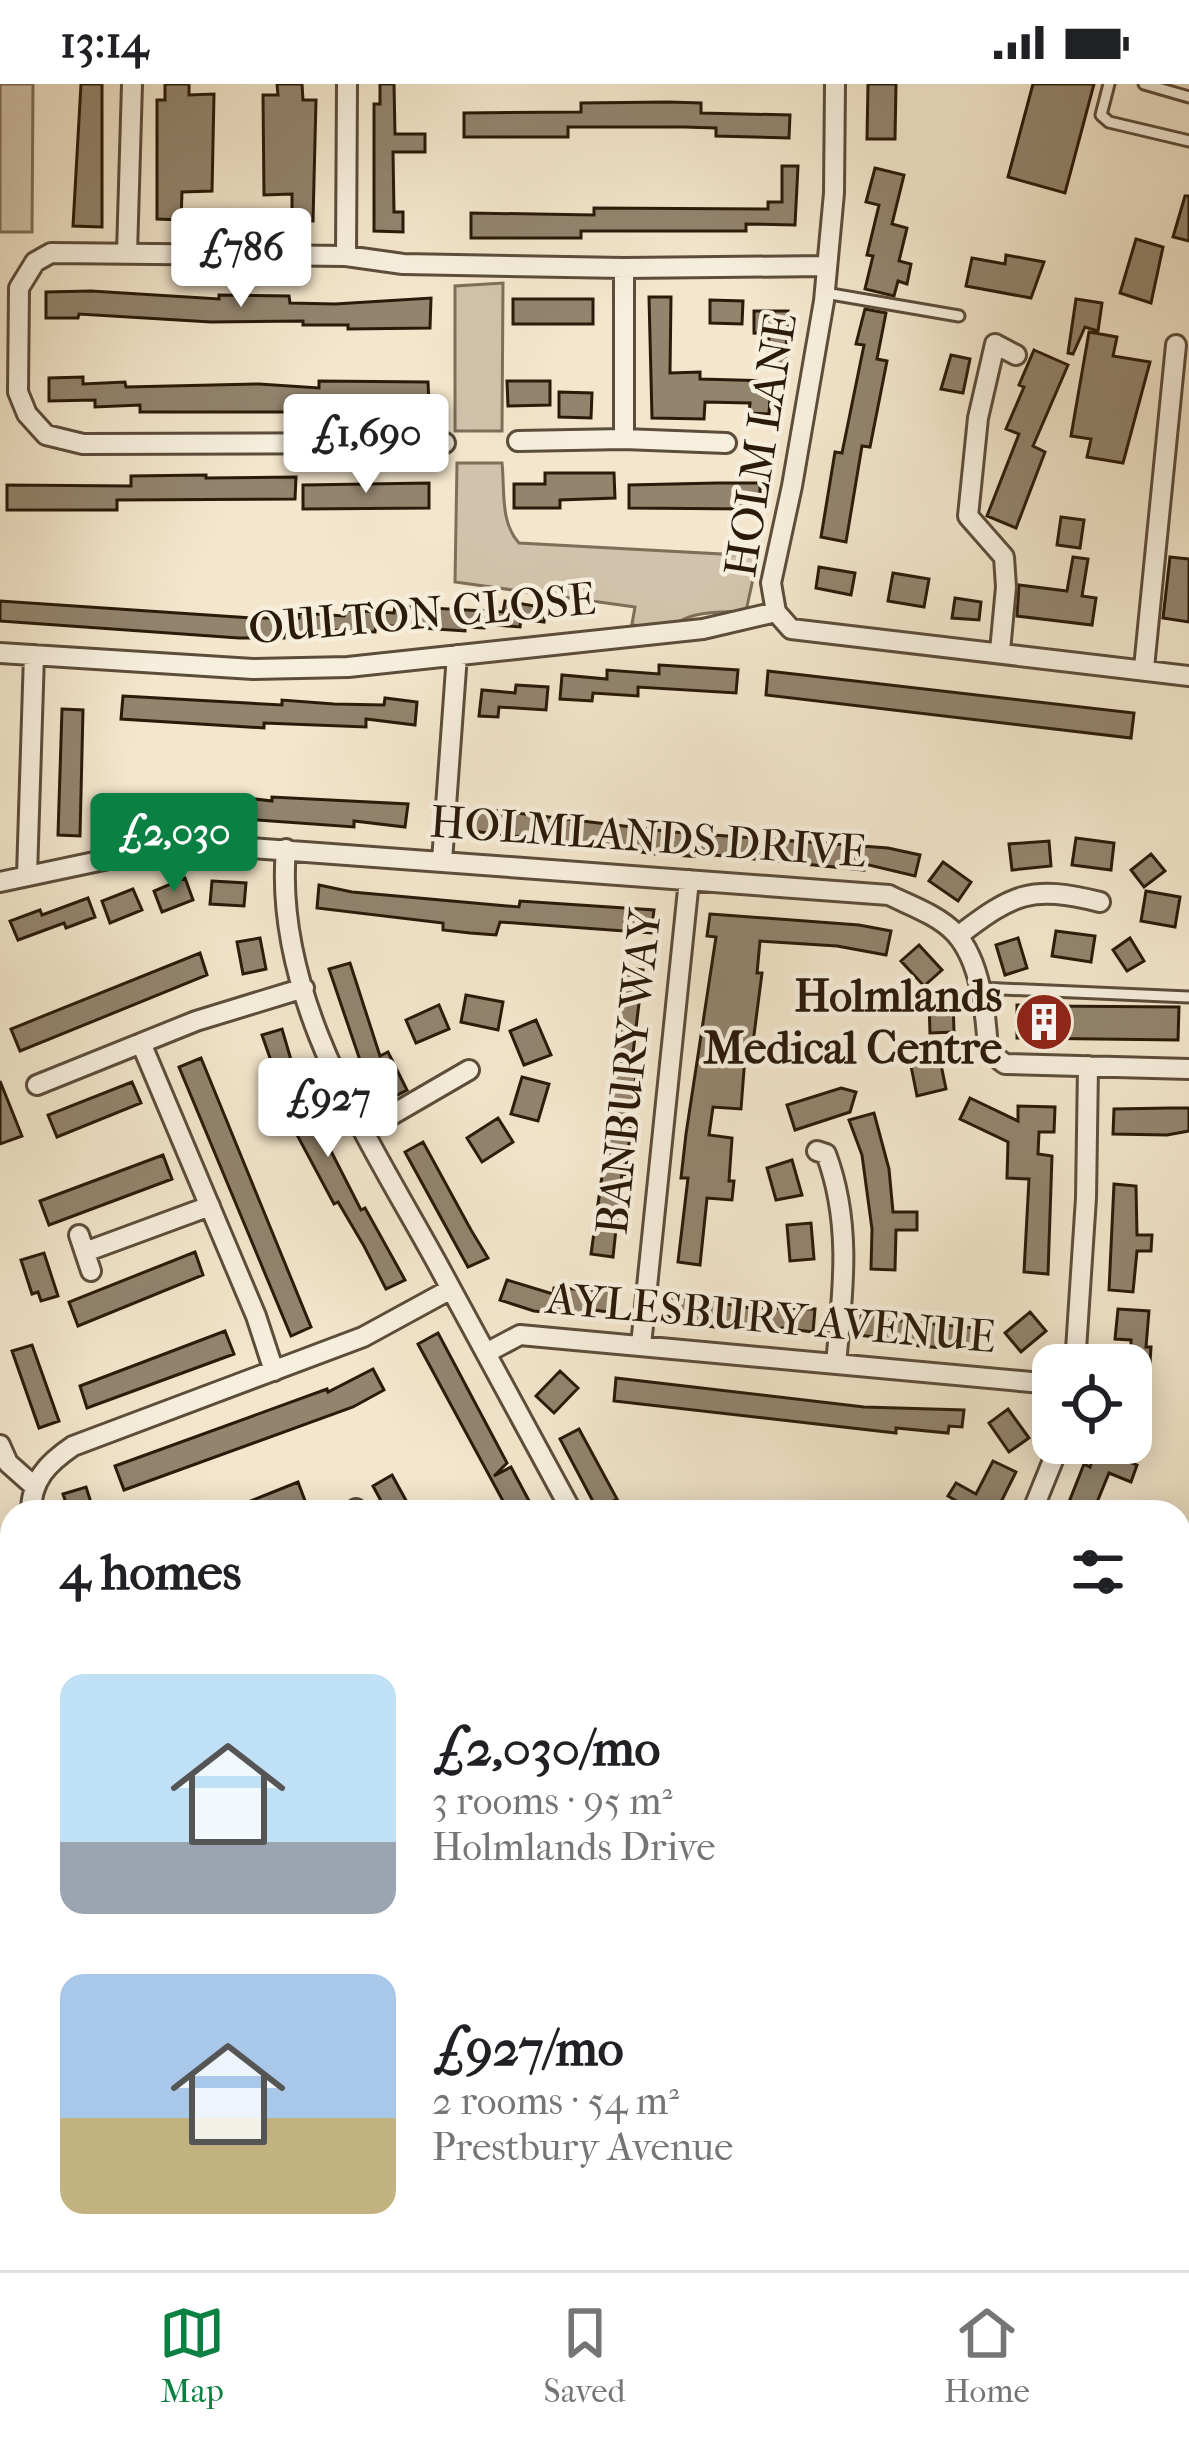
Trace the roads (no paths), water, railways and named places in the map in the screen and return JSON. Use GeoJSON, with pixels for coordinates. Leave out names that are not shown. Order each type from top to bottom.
{"type":"FeatureCollection","features":[{"type":"Feature","properties":{"kind":"street"},"geometry":{"type":"LineString","coordinates":[[127,253],[132,84]]}},
{"type":"Feature","properties":{"kind":"street"},"geometry":{"type":"LineString","coordinates":[[346,256],[347,84]]}},
{"type":"Feature","properties":{"kind":"street","name":"HOLM LANE"},"geometry":{"type":"LineString","coordinates":[[835,84],[834,193],[825,293],[771,583],[776,612],[791,629],[1189,676]]}},
{"type":"Feature","properties":{"kind":"street"},"geometry":{"type":"LineString","coordinates":[[445,442],[83,444],[46,435],[27,414],[18,392],[19,288],[35,262],[51,253],[346,256],[404,265],[827,266]]}},
{"type":"Feature","properties":{"kind":"street"},"geometry":{"type":"LineString","coordinates":[[624,268],[624,439]]}},
{"type":"Feature","properties":{"kind":"street"},"geometry":{"type":"LineString","coordinates":[[1000,651],[1004,557],[968,516],[979,418],[995,344],[1016,355]]}},
{"type":"Feature","properties":{"kind":"street"},"geometry":{"type":"LineString","coordinates":[[1144,668],[1176,345]]}},
{"type":"Feature","properties":{"kind":"street"},"geometry":{"type":"LineString","coordinates":[[518,441],[726,443]]}},
{"type":"Feature","properties":{"kind":"street","name":"OULTON CLOSE"},"geometry":{"type":"LineString","coordinates":[[0,652],[253,670],[348,667],[703,629],[776,612]]}},
{"type":"Feature","properties":{"kind":"street"},"geometry":{"type":"LineString","coordinates":[[27,874],[34,655]]}},
{"type":"Feature","properties":{"kind":"street"},"geometry":{"type":"LineString","coordinates":[[442,861],[457,655]]}},
{"type":"Feature","properties":{"kind":"street","name":"HOLMLANDS DRIVE"},"geometry":{"type":"LineString","coordinates":[[0,882],[184,843],[889,895],[938,919],[958,936]]}},
{"type":"Feature","properties":{"kind":"street"},"geometry":{"type":"LineString","coordinates":[[286,849],[283,876],[304,988],[325,1048],[364,1131],[566,1500]]}},
{"type":"Feature","properties":{"kind":"street","name":"BANBURY WAY"},"geometry":{"type":"LineString","coordinates":[[640,1345],[688,880]]}},
{"type":"Feature","properties":{"kind":"street"},"geometry":{"type":"LineString","coordinates":[[1104,901],[1043,891],[1010,900],[958,936],[985,999],[988,1051],[1005,1064],[1189,1069]]}},
{"type":"Feature","properties":{"kind":"street"},"geometry":{"type":"LineString","coordinates":[[37,1085],[196,1021],[304,988]]}},
{"type":"Feature","properties":{"kind":"street"},"geometry":{"type":"LineString","coordinates":[[141,1043],[274,1371]]}},
{"type":"Feature","properties":{"kind":"street"},"geometry":{"type":"LineString","coordinates":[[1076,1344],[1088,1066]]}},
{"type":"Feature","properties":{"kind":"street"},"geometry":{"type":"LineString","coordinates":[[364,1131],[470,1070]]}},
{"type":"Feature","properties":{"kind":"street"},"geometry":{"type":"LineString","coordinates":[[824,1150],[846,1244],[836,1363]]}},
{"type":"Feature","properties":{"kind":"street"},"geometry":{"type":"LineString","coordinates":[[85,1253],[209,1206]]}},
{"type":"Feature","properties":{"kind":"street"},"geometry":{"type":"LineString","coordinates":[[33,1500],[46,1464],[94,1435],[364,1337],[451,1288]]}},
{"type":"Feature","properties":{"kind":"street","name":"AYLESBURY AVENUE"},"geometry":{"type":"LineString","coordinates":[[486,1353],[520,1335],[1032,1382]]}},
{"type":"Feature","properties":{"kind":"street"},"geometry":{"type":"LineString","coordinates":[[0,1445],[8,1463],[35,1486]]}},
{"type":"Feature","properties":{"kind":"street"},"geometry":{"type":"LineString","coordinates":[[1037,1500],[1051,1464]]}},
{"type":"Feature","properties":{"kind":"lane"},"geometry":{"type":"LineString","coordinates":[[1109,84],[1101,116],[1109,122],[1189,141]]}},
{"type":"Feature","properties":{"kind":"lane"},"geometry":{"type":"LineString","coordinates":[[1144,84],[1189,97]]}},
{"type":"Feature","properties":{"kind":"lane"},"geometry":{"type":"LineString","coordinates":[[825,293],[959,316]]}},
{"type":"Feature","properties":{"kind":"lane"},"geometry":{"type":"LineString","coordinates":[[980,988],[1189,997]]}},
{"type":"Feature","properties":{"kind":"place","name":"Holmlands Medical Centre"},"geometry":{"type":"Point","coordinates":[1044,1022]}}]}
